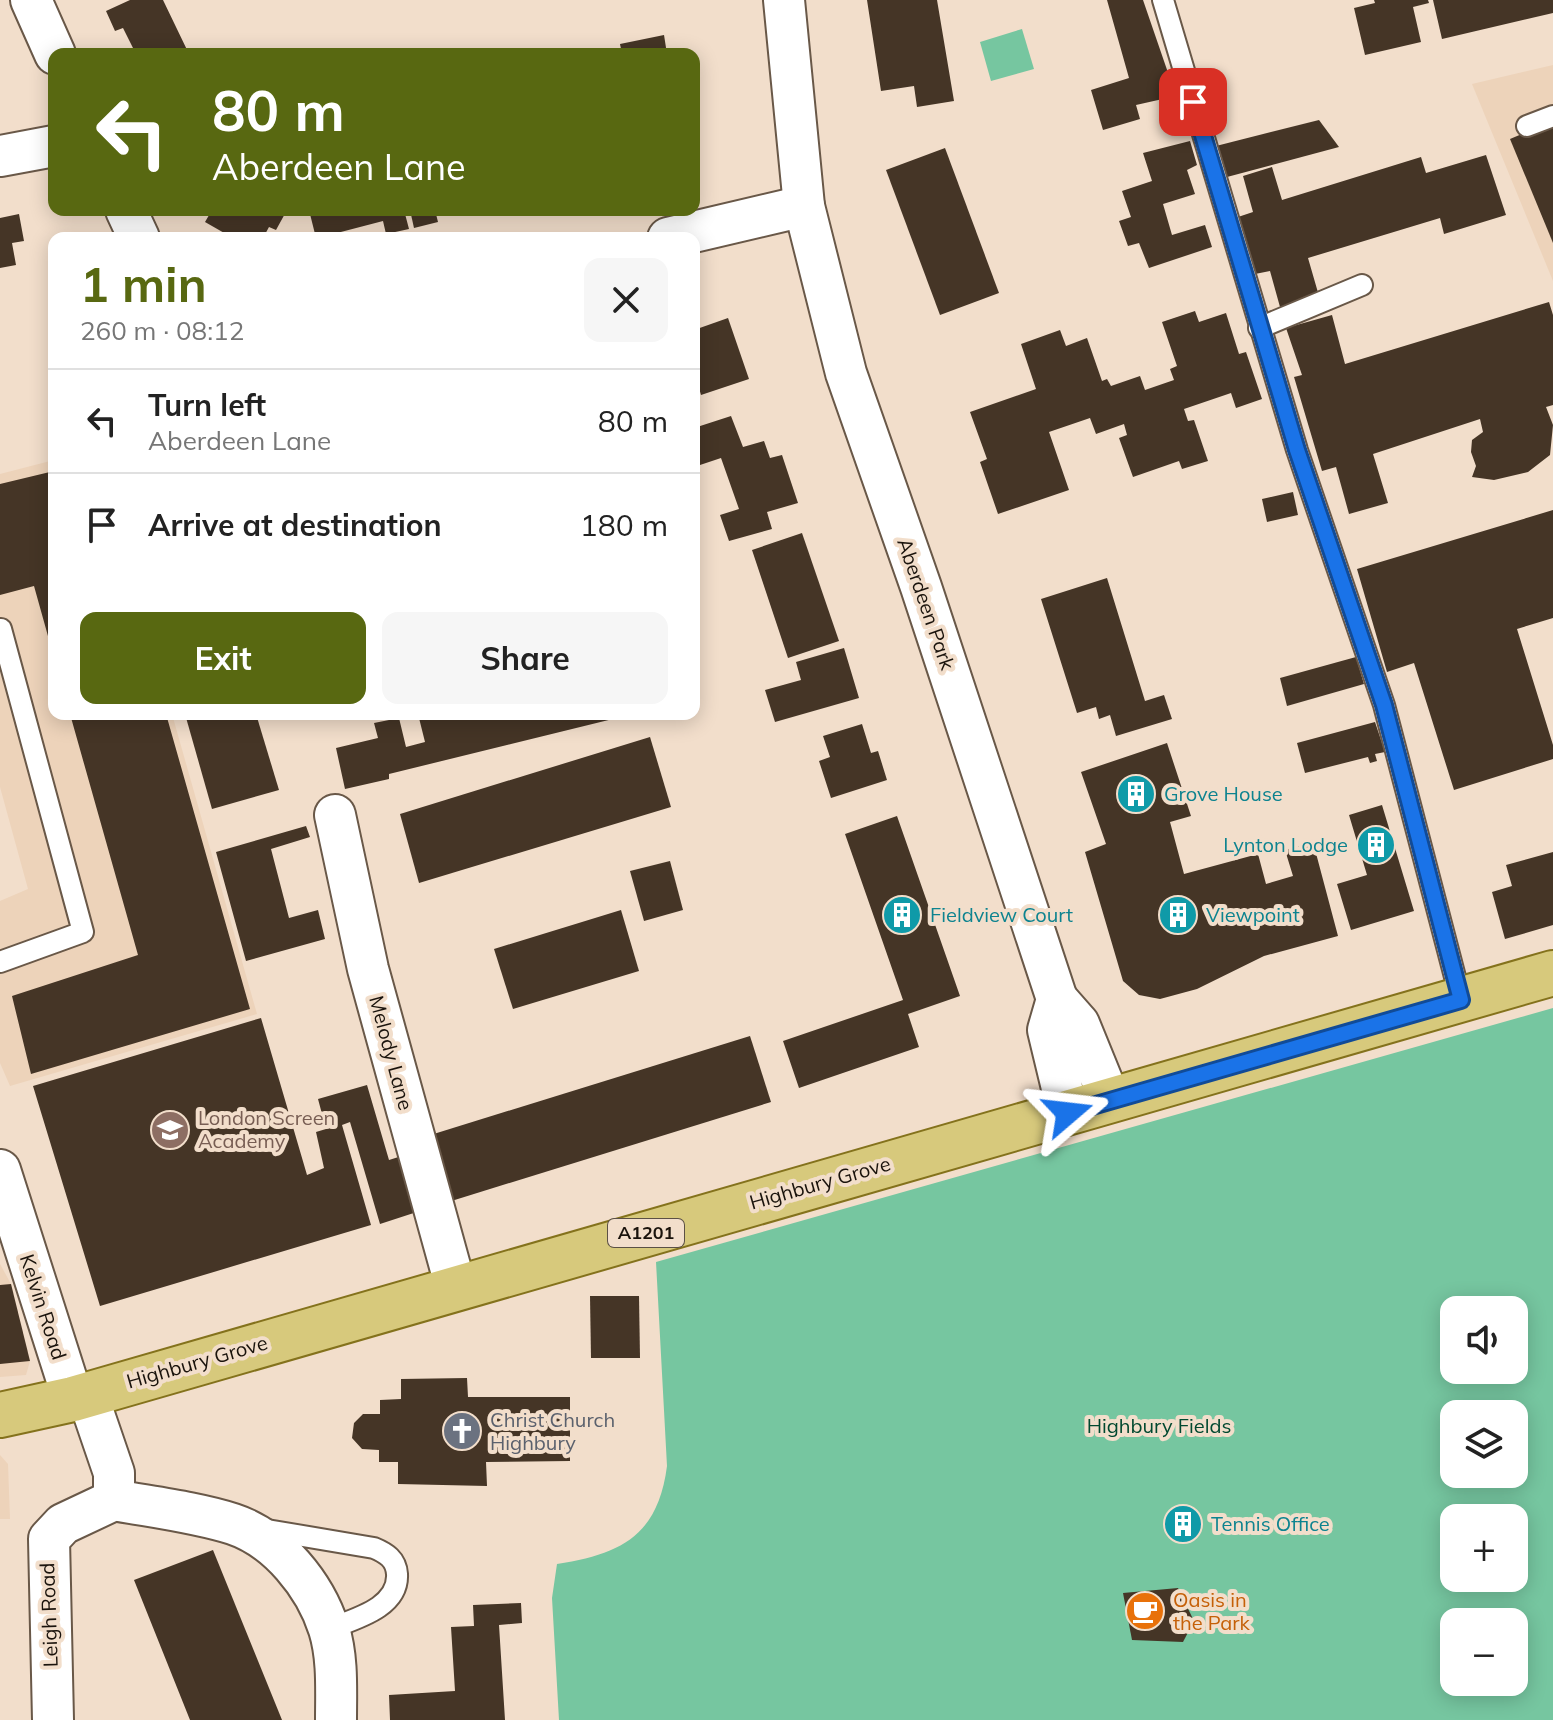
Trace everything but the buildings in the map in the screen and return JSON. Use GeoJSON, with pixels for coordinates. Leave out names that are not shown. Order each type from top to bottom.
{"type":"FeatureCollection","features":[{"type":"Feature","properties":{"kind":"main road","name":"Highbury Grove"},"geometry":{"type":"LineString","coordinates":[[80,1396],[1553,973]]}},
{"type":"Feature","properties":{"kind":"main road","name":"A1201"},"geometry":{"type":"LineString","coordinates":[[0,1415],[80,1396]]}},
{"type":"Feature","properties":{"kind":"street"},"geometry":{"type":"LineString","coordinates":[[31,0],[52,48]]}},
{"type":"Feature","properties":{"kind":"street","name":"Aberdeen Park"},"geometry":{"type":"LineString","coordinates":[[784,0],[804,206],[846,373],[980,761],[1057,999],[1079,1024],[1110,1100]]}},
{"type":"Feature","properties":{"kind":"street"},"geometry":{"type":"LineString","coordinates":[[0,156],[48,147]]}},
{"type":"Feature","properties":{"kind":"street"},"geometry":{"type":"LineString","coordinates":[[694,232],[804,206]]}},
{"type":"Feature","properties":{"kind":"street","name":"Melody Lane"},"geometry":{"type":"LineString","coordinates":[[335,815],[368,969],[456,1288]]}},
{"type":"Feature","properties":{"kind":"street","name":"Aberdeen Park"},"geometry":{"type":"LineString","coordinates":[[1057,999],[1048,1030],[1068,1113]]}},
{"type":"Feature","properties":{"kind":"street","name":"Kelvin Road"},"geometry":{"type":"LineString","coordinates":[[0,1170],[80,1396],[114,1473],[114,1500]]}},
{"type":"Feature","properties":{"kind":"street"},"geometry":{"type":"LineString","coordinates":[[114,1500],[233,1524],[265,1539],[289,1562],[313,1596],[329,1629],[335,1665],[336,1720]]}},
{"type":"Feature","properties":{"kind":"street","name":"Leigh Road"},"geometry":{"type":"LineString","coordinates":[[53,1720],[49,1539],[63,1524],[114,1500]]}},
{"type":"Feature","properties":{"kind":"lane"},"geometry":{"type":"LineString","coordinates":[[1163,0],[1259,328],[1384,705],[1461,1000]]}},
{"type":"Feature","properties":{"kind":"lane"},"geometry":{"type":"LineString","coordinates":[[1527,126],[1553,116]]}},
{"type":"Feature","properties":{"kind":"lane"},"geometry":{"type":"LineString","coordinates":[[1259,328],[1362,285]]}},
{"type":"Feature","properties":{"kind":"lane"},"geometry":{"type":"LineString","coordinates":[[0,962],[83,932],[1,629]]}},
{"type":"Feature","properties":{"kind":"lane"},"geometry":{"type":"LineString","coordinates":[[233,1524],[388,1553],[395,1564],[397,1576],[393,1592],[383,1604],[329,1629]]}},
{"type":"Feature","properties":{"kind":"shaded area"},"geometry":{"type":"Polygon","coordinates":[[[1553,65],[1553,281],[1472,84],[1553,65]]]}},
{"type":"Feature","properties":{"kind":"shaded area"},"geometry":{"type":"Polygon","coordinates":[[[48,462],[48,720],[174,720],[257,1014],[10,1086],[0,1063],[0,901],[28,889],[0,787],[0,474],[48,462]]]}},
{"type":"Feature","properties":{"kind":"shaded area"},"geometry":{"type":"Polygon","coordinates":[[[0,1264],[11,1284],[30,1361],[26,1375],[0,1377],[0,1264]]]}},
{"type":"Feature","properties":{"kind":"shaded area"},"geometry":{"type":"Polygon","coordinates":[[[0,1455],[8,1464],[10,1519],[0,1519],[0,1455]]]}},
{"type":"Feature","properties":{"kind":"green space"},"geometry":{"type":"Polygon","coordinates":[[[1022,29],[1034,69],[991,81],[980,42],[1022,29]]]}},
{"type":"Feature","properties":{"kind":"green space","name":"Highbury Fields"},"geometry":{"type":"Polygon","coordinates":[[[1553,1008],[1553,1720],[559,1720],[552,1598],[557,1564],[600,1554],[633,1537],[655,1509],[667,1466],[656,1262],[1553,1008]]]}},
{"type":"Feature","properties":{"kind":"place","name":"Grove House"},"geometry":{"type":"Point","coordinates":[1136,794]}},
{"type":"Feature","properties":{"kind":"place","name":"Lynton Lodge"},"geometry":{"type":"Point","coordinates":[1376,845]}},
{"type":"Feature","properties":{"kind":"place","name":"Fieldview Court"},"geometry":{"type":"Point","coordinates":[902,915]}},
{"type":"Feature","properties":{"kind":"place","name":"Viewpoint"},"geometry":{"type":"Point","coordinates":[1178,915]}},
{"type":"Feature","properties":{"kind":"place","name":"London Screen Academy"},"geometry":{"type":"Point","coordinates":[170,1130]}},
{"type":"Feature","properties":{"kind":"place","name":"Christ Church Highbury"},"geometry":{"type":"Point","coordinates":[462,1431]}},
{"type":"Feature","properties":{"kind":"place","name":"Tennis Office"},"geometry":{"type":"Point","coordinates":[1183,1524]}},
{"type":"Feature","properties":{"kind":"place","name":"Oasis in the Park"},"geometry":{"type":"Point","coordinates":[1145,1611]}},
{"type":"Feature","properties":{"kind":"route"},"geometry":{"type":"LineString","coordinates":[[1068,1113],[1461,1000],[1384,705],[1297,450],[1193,102]]}}]}
